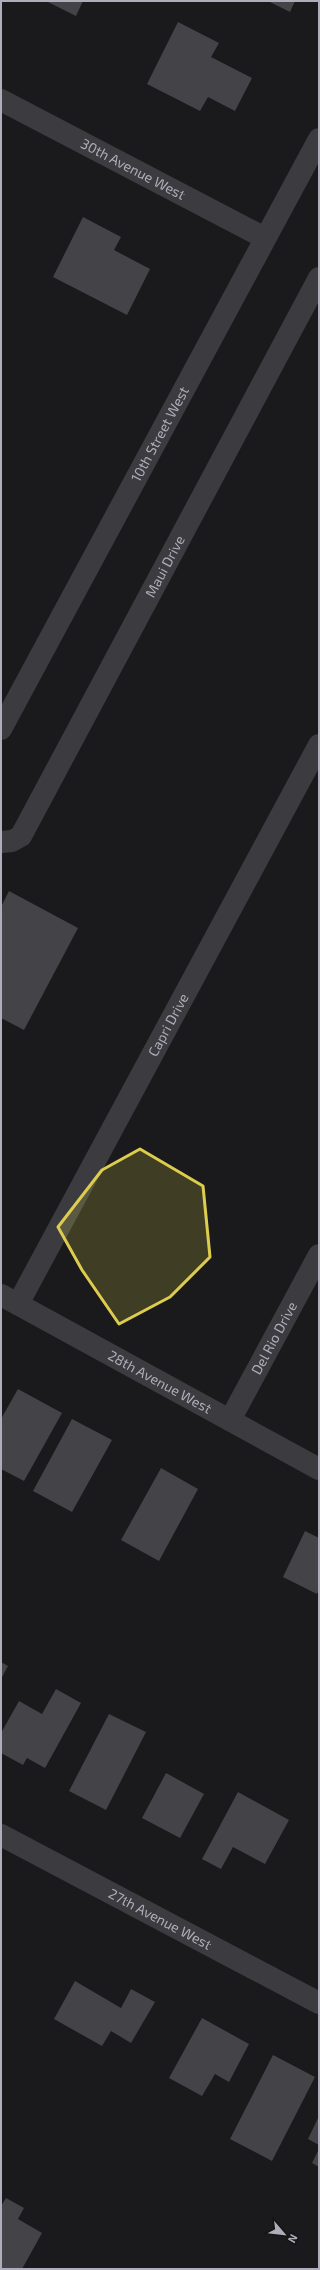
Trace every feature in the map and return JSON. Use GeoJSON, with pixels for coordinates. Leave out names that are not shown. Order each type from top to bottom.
{"type":"FeatureCollection","features":[{"type":"Feature","properties":{"kind":"street","name":"30th Avenue West"},"geometry":{"type":"LineString","coordinates":[[1,100],[265,238]]}},
{"type":"Feature","properties":{"kind":"street","name":"10th Street West"},"geometry":{"type":"LineString","coordinates":[[1,730],[319,139]]}},
{"type":"Feature","properties":{"kind":"street","name":"Maui Drive"},"geometry":{"type":"LineString","coordinates":[[1,842],[12,841],[21,836],[319,278]]}},
{"type":"Feature","properties":{"kind":"street","name":"Capri Drive"},"geometry":{"type":"LineString","coordinates":[[9,1300],[319,745]]}},
{"type":"Feature","properties":{"kind":"street","name":"Del Rio Drive"},"geometry":{"type":"LineString","coordinates":[[230,1420],[319,1255]]}},
{"type":"Feature","properties":{"kind":"street","name":"28th Avenue West"},"geometry":{"type":"LineString","coordinates":[[9,1300],[319,1469]]}},
{"type":"Feature","properties":{"kind":"street","name":"27th Avenue West"},"geometry":{"type":"LineString","coordinates":[[1,1835],[319,2003]]}},
{"type":"Feature","properties":{"kind":"highlighted area"},"geometry":{"type":"Polygon","coordinates":[[[140,1149],[203,1186],[210,1257],[170,1297],[119,1324],[82,1270],[58,1227],[102,1170],[140,1149]]]}},
{"type":"Feature","properties":{"kind":"building"},"geometry":{"type":"Polygon","coordinates":[[[46,1],[83,1],[76,16],[46,1]]]}},
{"type":"Feature","properties":{"kind":"building"},"geometry":{"type":"Polygon","coordinates":[[[268,1],[295,1],[290,12],[268,1]]]}},
{"type":"Feature","properties":{"kind":"building"},"geometry":{"type":"Polygon","coordinates":[[[178,22],[219,43],[211,57],[252,78],[235,111],[208,97],[200,111],[147,84],[178,22]]]}},
{"type":"Feature","properties":{"kind":"building"},"geometry":{"type":"Polygon","coordinates":[[[83,217],[121,237],[114,250],[150,269],[127,315],[53,277],[83,217]]]}},
{"type":"Feature","properties":{"kind":"building"},"geometry":{"type":"Polygon","coordinates":[[[9,891],[78,928],[24,1030],[1,1018],[1,907],[9,891]]]}},
{"type":"Feature","properties":{"kind":"building"},"geometry":{"type":"Polygon","coordinates":[[[18,1389],[62,1413],[24,1481],[1,1469],[1,1419],[18,1389]]]}},
{"type":"Feature","properties":{"kind":"building"},"geometry":{"type":"Polygon","coordinates":[[[72,1419],[112,1440],[72,1512],[33,1491],[72,1419]]]}},
{"type":"Feature","properties":{"kind":"building"},"geometry":{"type":"Polygon","coordinates":[[[161,1468],[198,1489],[159,1561],[121,1540],[161,1468]]]}},
{"type":"Feature","properties":{"kind":"building"},"geometry":{"type":"Polygon","coordinates":[[[305,1531],[319,1538],[319,1589],[317,1594],[283,1577],[305,1531]]]}},
{"type":"Feature","properties":{"kind":"building"},"geometry":{"type":"Polygon","coordinates":[[[1,1662],[8,1666],[1,1679],[1,1662]]]}},
{"type":"Feature","properties":{"kind":"building"},"geometry":{"type":"Polygon","coordinates":[[[56,1689],[81,1703],[45,1768],[27,1758],[23,1765],[1,1753],[1,1733],[19,1701],[42,1714],[56,1689]]]}},
{"type":"Feature","properties":{"kind":"building"},"geometry":{"type":"Polygon","coordinates":[[[109,1714],[146,1732],[106,1810],[69,1791],[109,1714]]]}},
{"type":"Feature","properties":{"kind":"building"},"geometry":{"type":"Polygon","coordinates":[[[166,1773],[204,1794],[180,1838],[142,1818],[166,1773]]]}},
{"type":"Feature","properties":{"kind":"building"},"geometry":{"type":"Polygon","coordinates":[[[238,1792],[289,1820],[265,1864],[233,1847],[221,1869],[202,1859],[238,1792]]]}},
{"type":"Feature","properties":{"kind":"building"},"geometry":{"type":"Polygon","coordinates":[[[75,1981],[121,2008],[131,1989],[155,2002],[131,2043],[111,2031],[102,2046],[54,2019],[75,1981]]]}},
{"type":"Feature","properties":{"kind":"building"},"geometry":{"type":"Polygon","coordinates":[[[202,2018],[249,2044],[229,2082],[215,2074],[202,2096],[169,2078],[202,2018]]]}},
{"type":"Feature","properties":{"kind":"building"},"geometry":{"type":"Polygon","coordinates":[[[273,2055],[315,2077],[272,2161],[230,2139],[273,2055]]]}},
{"type":"Feature","properties":{"kind":"building"},"geometry":{"type":"Polygon","coordinates":[[[319,2116],[319,2145],[308,2139],[319,2116]]]}},
{"type":"Feature","properties":{"kind":"building"},"geometry":{"type":"Polygon","coordinates":[[[319,2149],[319,2167],[312,2163],[319,2149]]]}},
{"type":"Feature","properties":{"kind":"building"},"geometry":{"type":"Polygon","coordinates":[[[6,2198],[24,2208],[18,2219],[42,2233],[22,2269],[1,2269],[1,2206],[6,2198]]]}}]}
